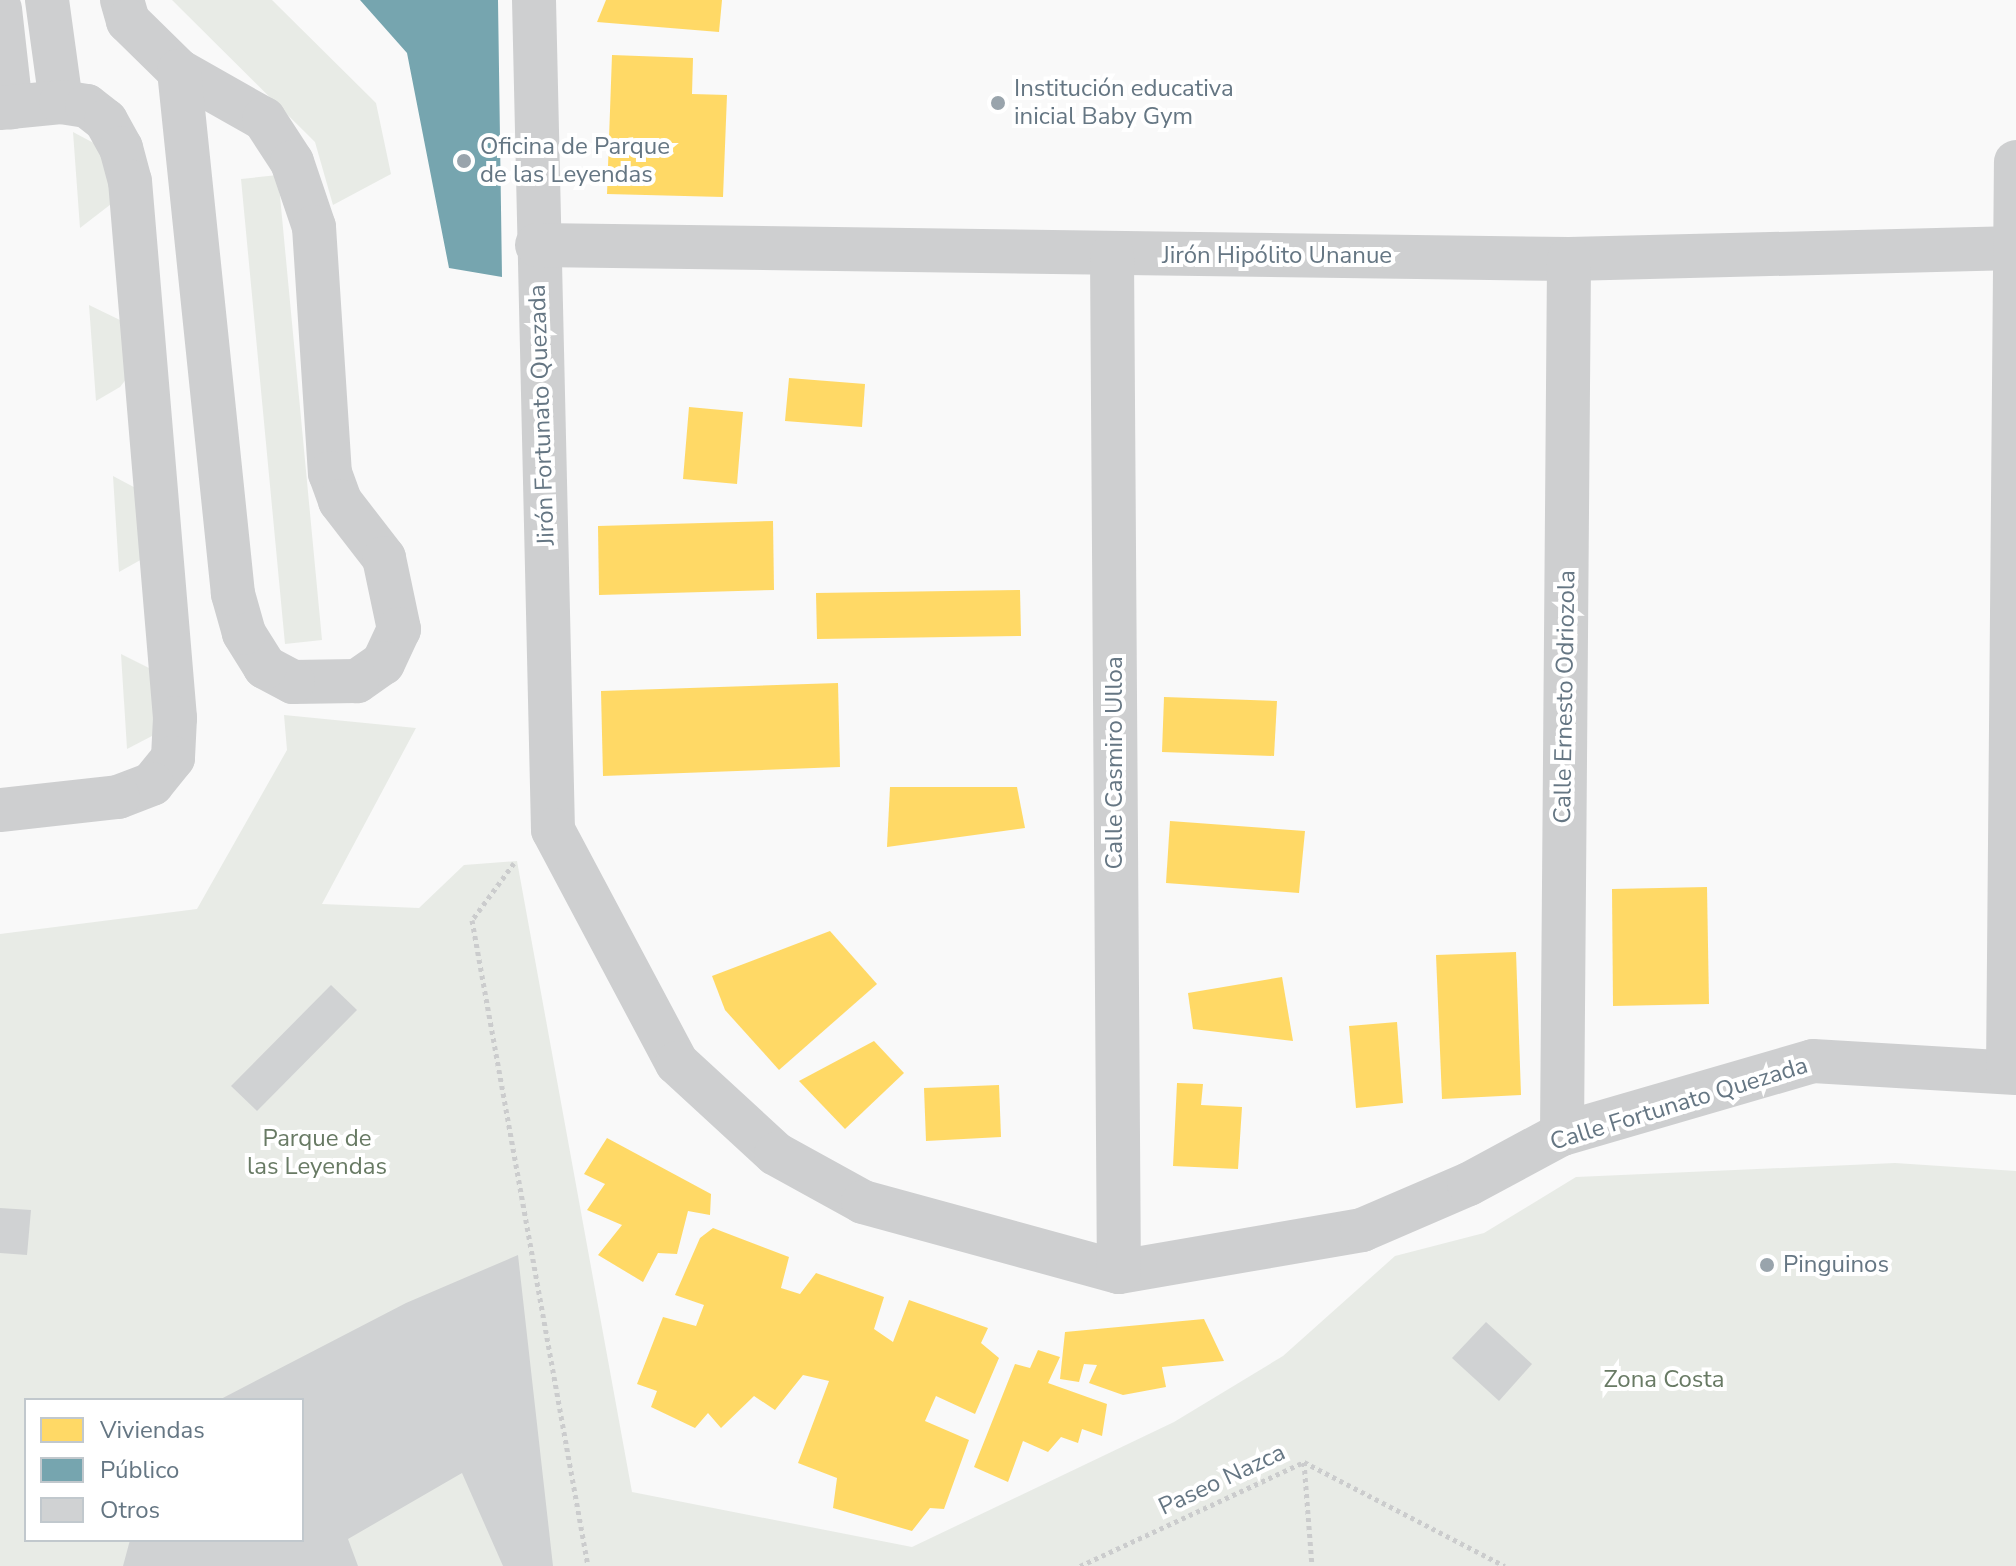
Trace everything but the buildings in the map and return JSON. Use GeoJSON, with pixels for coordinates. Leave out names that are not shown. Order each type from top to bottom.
{"type":"FeatureCollection","features":[{"type":"Feature","properties":{"kind":"street"},"geometry":{"type":"LineString","coordinates":[[47,0],[61,102]]}},
{"type":"Feature","properties":{"kind":"street"},"geometry":{"type":"LineString","coordinates":[[122,0],[128,21],[179,71],[264,119],[292,162],[314,227],[330,473],[340,501],[384,558],[399,629],[383,663],[357,681],[293,682],[265,667],[244,633],[233,594],[179,71]]}},
{"type":"Feature","properties":{"kind":"street","name":"Jirón Fortunato Quezada"},"geometry":{"type":"LineString","coordinates":[[534,0],[537,245],[553,830]]}},
{"type":"Feature","properties":{"kind":"street"},"geometry":{"type":"LineString","coordinates":[[0,9],[6,108],[61,102],[87,106],[106,121],[130,181],[175,718],[173,758],[152,784],[118,797],[0,810]]}},
{"type":"Feature","properties":{"kind":"street"},"geometry":{"type":"LineString","coordinates":[[2012,1072],[2016,162]]}},
{"type":"Feature","properties":{"kind":"street","name":"Jirón Hipólito Unanue"},"geometry":{"type":"LineString","coordinates":[[537,245],[1569,259],[2015,248]]}},
{"type":"Feature","properties":{"kind":"street","name":"Calle Casmiro Ulloa"},"geometry":{"type":"LineString","coordinates":[[1112,255],[1119,1272]]}},
{"type":"Feature","properties":{"kind":"street","name":"Calle Ernesto Odriozola"},"geometry":{"type":"LineString","coordinates":[[1562,1134],[1569,259]]}},
{"type":"Feature","properties":{"kind":"street","name":"Calle Fortunato Quezada"},"geometry":{"type":"LineString","coordinates":[[553,830],[677,1063],[776,1154],[863,1202],[1119,1272],[1362,1230],[1469,1184],[1562,1134],[1813,1061],[2012,1072]]}},
{"type":"Feature","properties":{"kind":"path"},"geometry":{"type":"LineString","coordinates":[[553,830],[501,875],[472,920],[588,1566]]}},
{"type":"Feature","properties":{"kind":"path"},"geometry":{"type":"LineString","coordinates":[[1304,1462],[1312,1566]]}},
{"type":"Feature","properties":{"kind":"path","name":"Paseo Nazca"},"geometry":{"type":"LineString","coordinates":[[1080,1566],[1304,1462],[1505,1566]]}},
{"type":"Feature","properties":{"kind":"path"},"geometry":{"type":"LineString","coordinates":[[1488,1566],[1490,1558]]}},
{"type":"Feature","properties":{"kind":"green space"},"geometry":{"type":"Polygon","coordinates":[[[172,0],[272,0],[376,103],[391,174],[333,205],[315,142],[172,0]]]}},
{"type":"Feature","properties":{"kind":"green space"},"geometry":{"type":"Polygon","coordinates":[[[73,132],[105,149],[115,201],[80,228],[73,132]]]}},
{"type":"Feature","properties":{"kind":"green space"},"geometry":{"type":"Polygon","coordinates":[[[278,175],[322,640],[285,644],[241,179],[278,175]]]}},
{"type":"Feature","properties":{"kind":"green space"},"geometry":{"type":"Polygon","coordinates":[[[89,305],[122,321],[131,373],[120,387],[96,401],[89,305]]]}},
{"type":"Feature","properties":{"kind":"green space"},"geometry":{"type":"Polygon","coordinates":[[[113,476],[145,493],[144,558],[119,572],[113,476]]]}},
{"type":"Feature","properties":{"kind":"green space"},"geometry":{"type":"Polygon","coordinates":[[[121,654],[153,670],[162,722],[152,736],[127,749],[121,654]]]}},
{"type":"Feature","properties":{"kind":"green space","name":"Parque de las Leyendas"},"geometry":{"type":"Polygon","coordinates":[[[284,715],[416,728],[322,904],[419,908],[464,865],[517,861],[632,1492],[912,1547],[1174,1422],[1283,1356],[1395,1256],[1484,1233],[1576,1177],[1895,1163],[2016,1171],[2016,1566],[0,1566],[0,934],[197,909],[287,750],[284,715]]]}},
{"type":"Feature","properties":{"kind":"place","name":"Institución educativa inicial Baby Gym"},"geometry":{"type":"Point","coordinates":[998,103]}},
{"type":"Feature","properties":{"kind":"place","name":"Oficina de Parque de las Leyendas"},"geometry":{"type":"Point","coordinates":[464,161]}},
{"type":"Feature","properties":{"kind":"place","name":"Pinguinos"},"geometry":{"type":"Point","coordinates":[1767,1265]}},
{"type":"Feature","properties":{"kind":"park label","name":"Zona Costa"},"geometry":{"type":"Point","coordinates":[1664,1380]}}]}
